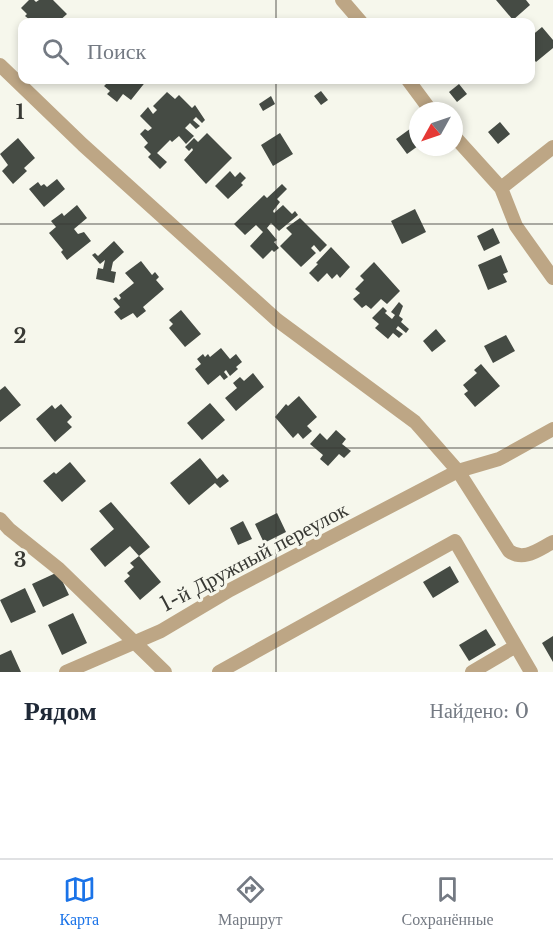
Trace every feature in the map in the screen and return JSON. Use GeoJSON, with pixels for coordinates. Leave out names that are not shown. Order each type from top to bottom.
{"type":"FeatureCollection","features":[{"type":"Feature","properties":{"kind":"street"},"geometry":{"type":"LineString","coordinates":[[342,0],[358,18]]}},
{"type":"Feature","properties":{"kind":"street"},"geometry":{"type":"LineString","coordinates":[[0,66],[18,83]]}},
{"type":"Feature","properties":{"kind":"street"},"geometry":{"type":"LineString","coordinates":[[19,84],[277,320],[415,422],[458,471],[509,551],[515,556],[523,556],[547,545],[553,556]]}},
{"type":"Feature","properties":{"kind":"street"},"geometry":{"type":"LineString","coordinates":[[411,84],[424,102]]}},
{"type":"Feature","properties":{"kind":"street"},"geometry":{"type":"LineString","coordinates":[[463,146],[501,188],[516,226],[553,278]]}},
{"type":"Feature","properties":{"kind":"street"},"geometry":{"type":"LineString","coordinates":[[501,188],[553,147]]}},
{"type":"Feature","properties":{"kind":"street","name":"1-й Дружный переулок"},"geometry":{"type":"LineString","coordinates":[[66,672],[135,640],[161,631],[230,590],[458,471],[499,459],[553,429]]}},
{"type":"Feature","properties":{"kind":"street"},"geometry":{"type":"LineString","coordinates":[[0,519],[9,529],[59,569],[135,640],[165,672]]}},
{"type":"Feature","properties":{"kind":"street"},"geometry":{"type":"LineString","coordinates":[[219,672],[455,541],[531,672]]}},
{"type":"Feature","properties":{"kind":"street"},"geometry":{"type":"LineString","coordinates":[[472,672],[516,646]]}},
{"type":"Feature","properties":{"kind":"building"},"geometry":{"type":"Polygon","coordinates":[[[29,0],[36,2],[53,0],[67,14],[62,18],[28,18],[21,8],[29,0]]]}},
{"type":"Feature","properties":{"kind":"building"},"geometry":{"type":"Polygon","coordinates":[[[496,0],[526,0],[530,5],[515,18],[511,18],[496,0]]]}},
{"type":"Feature","properties":{"kind":"building"},"geometry":{"type":"Polygon","coordinates":[[[542,27],[553,40],[553,48],[536,62],[535,61],[535,33],[542,27]]]}},
{"type":"Feature","properties":{"kind":"building"},"geometry":{"type":"Polygon","coordinates":[[[106,84],[144,84],[131,100],[123,94],[117,102],[107,94],[110,91],[104,86],[106,84]]]}},
{"type":"Feature","properties":{"kind":"building"},"geometry":{"type":"Polygon","coordinates":[[[459,84],[467,94],[457,102],[449,92],[459,84]]]}},
{"type":"Feature","properties":{"kind":"building"},"geometry":{"type":"Polygon","coordinates":[[[321,91],[328,100],[321,105],[314,96],[321,91]]]}},
{"type":"Feature","properties":{"kind":"building"},"geometry":{"type":"Polygon","coordinates":[[[167,92],[175,99],[179,95],[192,108],[195,105],[205,120],[202,123],[196,117],[193,120],[200,126],[196,129],[190,123],[185,128],[194,136],[186,144],[179,136],[172,142],[170,140],[157,153],[167,162],[160,169],[148,157],[151,154],[144,147],[148,143],[140,134],[145,129],[148,131],[152,128],[140,116],[148,107],[153,114],[157,110],[153,106],[167,92]]]}},
{"type":"Feature","properties":{"kind":"building"},"geometry":{"type":"Polygon","coordinates":[[[271,96],[275,104],[263,111],[259,104],[271,96]]]}},
{"type":"Feature","properties":{"kind":"building"},"geometry":{"type":"Polygon","coordinates":[[[500,122],[510,134],[498,144],[488,132],[500,122]]]}},
{"type":"Feature","properties":{"kind":"building"},"geometry":{"type":"Polygon","coordinates":[[[409,130],[409,153],[407,154],[396,139],[409,130]]]}},
{"type":"Feature","properties":{"kind":"building"},"geometry":{"type":"Polygon","coordinates":[[[207,133],[232,158],[206,184],[184,160],[193,150],[192,148],[189,151],[185,147],[194,138],[198,142],[207,133]]]}},
{"type":"Feature","properties":{"kind":"building"},"geometry":{"type":"Polygon","coordinates":[[[280,133],[293,154],[273,166],[261,145],[280,133]]]}},
{"type":"Feature","properties":{"kind":"building"},"geometry":{"type":"Polygon","coordinates":[[[18,138],[35,158],[24,168],[27,171],[13,184],[2,171],[8,165],[0,154],[18,138]]]}},
{"type":"Feature","properties":{"kind":"building"},"geometry":{"type":"Polygon","coordinates":[[[230,171],[235,177],[240,172],[246,178],[241,183],[243,185],[228,199],[215,186],[230,171]]]}},
{"type":"Feature","properties":{"kind":"building"},"geometry":{"type":"Polygon","coordinates":[[[57,179],[65,189],[44,207],[29,189],[38,182],[41,186],[44,184],[47,187],[57,179]]]}},
{"type":"Feature","properties":{"kind":"building"},"geometry":{"type":"Polygon","coordinates":[[[282,184],[287,189],[277,199],[280,202],[273,211],[274,213],[283,205],[292,214],[295,211],[298,215],[279,231],[271,223],[267,228],[277,240],[274,242],[279,248],[274,252],[272,250],[263,259],[250,246],[263,232],[256,225],[245,235],[234,224],[264,195],[267,198],[282,184]]]}},
{"type":"Feature","properties":{"kind":"building"},"geometry":{"type":"Polygon","coordinates":[[[77,205],[87,218],[74,229],[78,234],[84,232],[91,241],[67,260],[61,252],[63,250],[49,233],[56,227],[51,221],[62,213],[64,216],[77,205]]]}},
{"type":"Feature","properties":{"kind":"building"},"geometry":{"type":"Polygon","coordinates":[[[415,209],[426,232],[402,244],[391,221],[415,209]]]}},
{"type":"Feature","properties":{"kind":"building"},"geometry":{"type":"Polygon","coordinates":[[[300,218],[327,245],[320,252],[314,245],[311,248],[316,253],[301,267],[280,246],[292,234],[286,228],[300,218]]]}},
{"type":"Feature","properties":{"kind":"building"},"geometry":{"type":"Polygon","coordinates":[[[493,228],[500,243],[484,251],[477,236],[493,228]]]}},
{"type":"Feature","properties":{"kind":"building"},"geometry":{"type":"Polygon","coordinates":[[[114,241],[124,252],[113,262],[111,271],[116,272],[114,283],[96,279],[98,268],[103,269],[105,260],[100,264],[92,255],[95,253],[98,256],[114,241]]]}},
{"type":"Feature","properties":{"kind":"building"},"geometry":{"type":"Polygon","coordinates":[[[331,247],[350,267],[340,278],[337,274],[332,279],[327,273],[318,282],[309,273],[331,247]]]}},
{"type":"Feature","properties":{"kind":"building"},"geometry":{"type":"Polygon","coordinates":[[[501,255],[508,272],[503,274],[507,282],[488,290],[478,265],[501,255]]]}},
{"type":"Feature","properties":{"kind":"building"},"geometry":{"type":"Polygon","coordinates":[[[141,261],[152,275],[155,272],[159,277],[156,280],[164,289],[143,307],[146,311],[137,318],[133,313],[121,320],[114,312],[120,307],[113,299],[116,297],[119,300],[121,298],[119,295],[134,283],[125,273],[141,261]]]}},
{"type":"Feature","properties":{"kind":"building"},"geometry":{"type":"Polygon","coordinates":[[[374,262],[400,291],[387,304],[381,299],[371,309],[366,305],[362,308],[353,299],[360,293],[355,289],[364,280],[360,276],[374,262]]]}},
{"type":"Feature","properties":{"kind":"building"},"geometry":{"type":"Polygon","coordinates":[[[399,302],[403,306],[399,316],[403,319],[401,322],[409,329],[406,333],[398,326],[396,329],[403,334],[399,338],[393,333],[388,339],[375,328],[379,324],[372,318],[383,307],[387,311],[385,313],[392,319],[395,315],[391,312],[399,302]]]}},
{"type":"Feature","properties":{"kind":"building"},"geometry":{"type":"Polygon","coordinates":[[[181,310],[201,334],[185,347],[169,328],[173,324],[169,320],[181,310]]]}},
{"type":"Feature","properties":{"kind":"building"},"geometry":{"type":"Polygon","coordinates":[[[436,329],[446,341],[432,352],[423,341],[436,329]]]}},
{"type":"Feature","properties":{"kind":"building"},"geometry":{"type":"Polygon","coordinates":[[[506,335],[515,351],[493,363],[484,346],[506,335]]]}},
{"type":"Feature","properties":{"kind":"building"},"geometry":{"type":"Polygon","coordinates":[[[221,348],[230,359],[236,354],[242,362],[230,376],[226,370],[224,372],[228,377],[224,380],[220,375],[208,385],[195,369],[201,364],[197,359],[203,354],[205,357],[208,354],[210,357],[221,348]]]}},
{"type":"Feature","properties":{"kind":"building"},"geometry":{"type":"Polygon","coordinates":[[[481,364],[500,386],[475,407],[464,394],[468,391],[463,385],[477,373],[474,370],[481,364]]]}},
{"type":"Feature","properties":{"kind":"building"},"geometry":{"type":"Polygon","coordinates":[[[253,373],[264,387],[236,411],[225,398],[237,388],[233,383],[240,377],[244,381],[253,373]]]}},
{"type":"Feature","properties":{"kind":"building"},"geometry":{"type":"Polygon","coordinates":[[[5,386],[21,405],[0,422],[0,390],[5,386]]]}},
{"type":"Feature","properties":{"kind":"building"},"geometry":{"type":"Polygon","coordinates":[[[299,396],[317,417],[307,426],[312,431],[303,439],[298,433],[293,438],[275,417],[286,404],[288,406],[299,396]]]}},
{"type":"Feature","properties":{"kind":"building"},"geometry":{"type":"Polygon","coordinates":[[[210,403],[225,420],[202,440],[187,423],[210,403]]]}},
{"type":"Feature","properties":{"kind":"building"},"geometry":{"type":"Polygon","coordinates":[[[61,404],[72,417],[67,422],[72,427],[55,442],[36,419],[52,405],[55,409],[61,404]]]}},
{"type":"Feature","properties":{"kind":"building"},"geometry":{"type":"Polygon","coordinates":[[[336,430],[346,439],[342,444],[351,451],[344,458],[339,454],[328,466],[320,459],[323,455],[310,444],[320,433],[327,440],[336,430]]]}},
{"type":"Feature","properties":{"kind":"building"},"geometry":{"type":"Polygon","coordinates":[[[200,458],[217,479],[223,474],[229,481],[220,488],[215,483],[189,505],[170,483],[200,458]]]}},
{"type":"Feature","properties":{"kind":"building"},"geometry":{"type":"Polygon","coordinates":[[[70,462],[86,481],[62,502],[43,481],[70,462]]]}},
{"type":"Feature","properties":{"kind":"building"},"geometry":{"type":"Polygon","coordinates":[[[111,502],[150,547],[139,556],[130,546],[105,567],[90,549],[114,529],[99,511],[111,502]]]}},
{"type":"Feature","properties":{"kind":"building"},"geometry":{"type":"Polygon","coordinates":[[[277,513],[286,532],[264,543],[255,524],[277,513]]]}},
{"type":"Feature","properties":{"kind":"building"},"geometry":{"type":"Polygon","coordinates":[[[243,521],[252,539],[238,545],[230,528],[243,521]]]}},
{"type":"Feature","properties":{"kind":"building"},"geometry":{"type":"Polygon","coordinates":[[[139,556],[161,582],[140,600],[124,581],[130,576],[127,573],[134,567],[130,563],[139,556]]]}},
{"type":"Feature","properties":{"kind":"building"},"geometry":{"type":"Polygon","coordinates":[[[450,566],[459,582],[433,598],[423,582],[450,566]]]}},
{"type":"Feature","properties":{"kind":"building"},"geometry":{"type":"Polygon","coordinates":[[[58,572],[69,595],[43,607],[32,584],[58,572]]]}},
{"type":"Feature","properties":{"kind":"building"},"geometry":{"type":"Polygon","coordinates":[[[25,588],[36,612],[11,623],[0,600],[25,588]]]}},
{"type":"Feature","properties":{"kind":"building"},"geometry":{"type":"Polygon","coordinates":[[[73,613],[87,643],[62,655],[48,625],[73,613]]]}},
{"type":"Feature","properties":{"kind":"building"},"geometry":{"type":"Polygon","coordinates":[[[486,629],[496,645],[469,661],[459,645],[486,629]]]}},
{"type":"Feature","properties":{"kind":"building"},"geometry":{"type":"Polygon","coordinates":[[[553,636],[553,662],[542,643],[553,636]]]}},
{"type":"Feature","properties":{"kind":"building"},"geometry":{"type":"Polygon","coordinates":[[[11,650],[21,672],[0,672],[0,655],[11,650]]]}}]}
